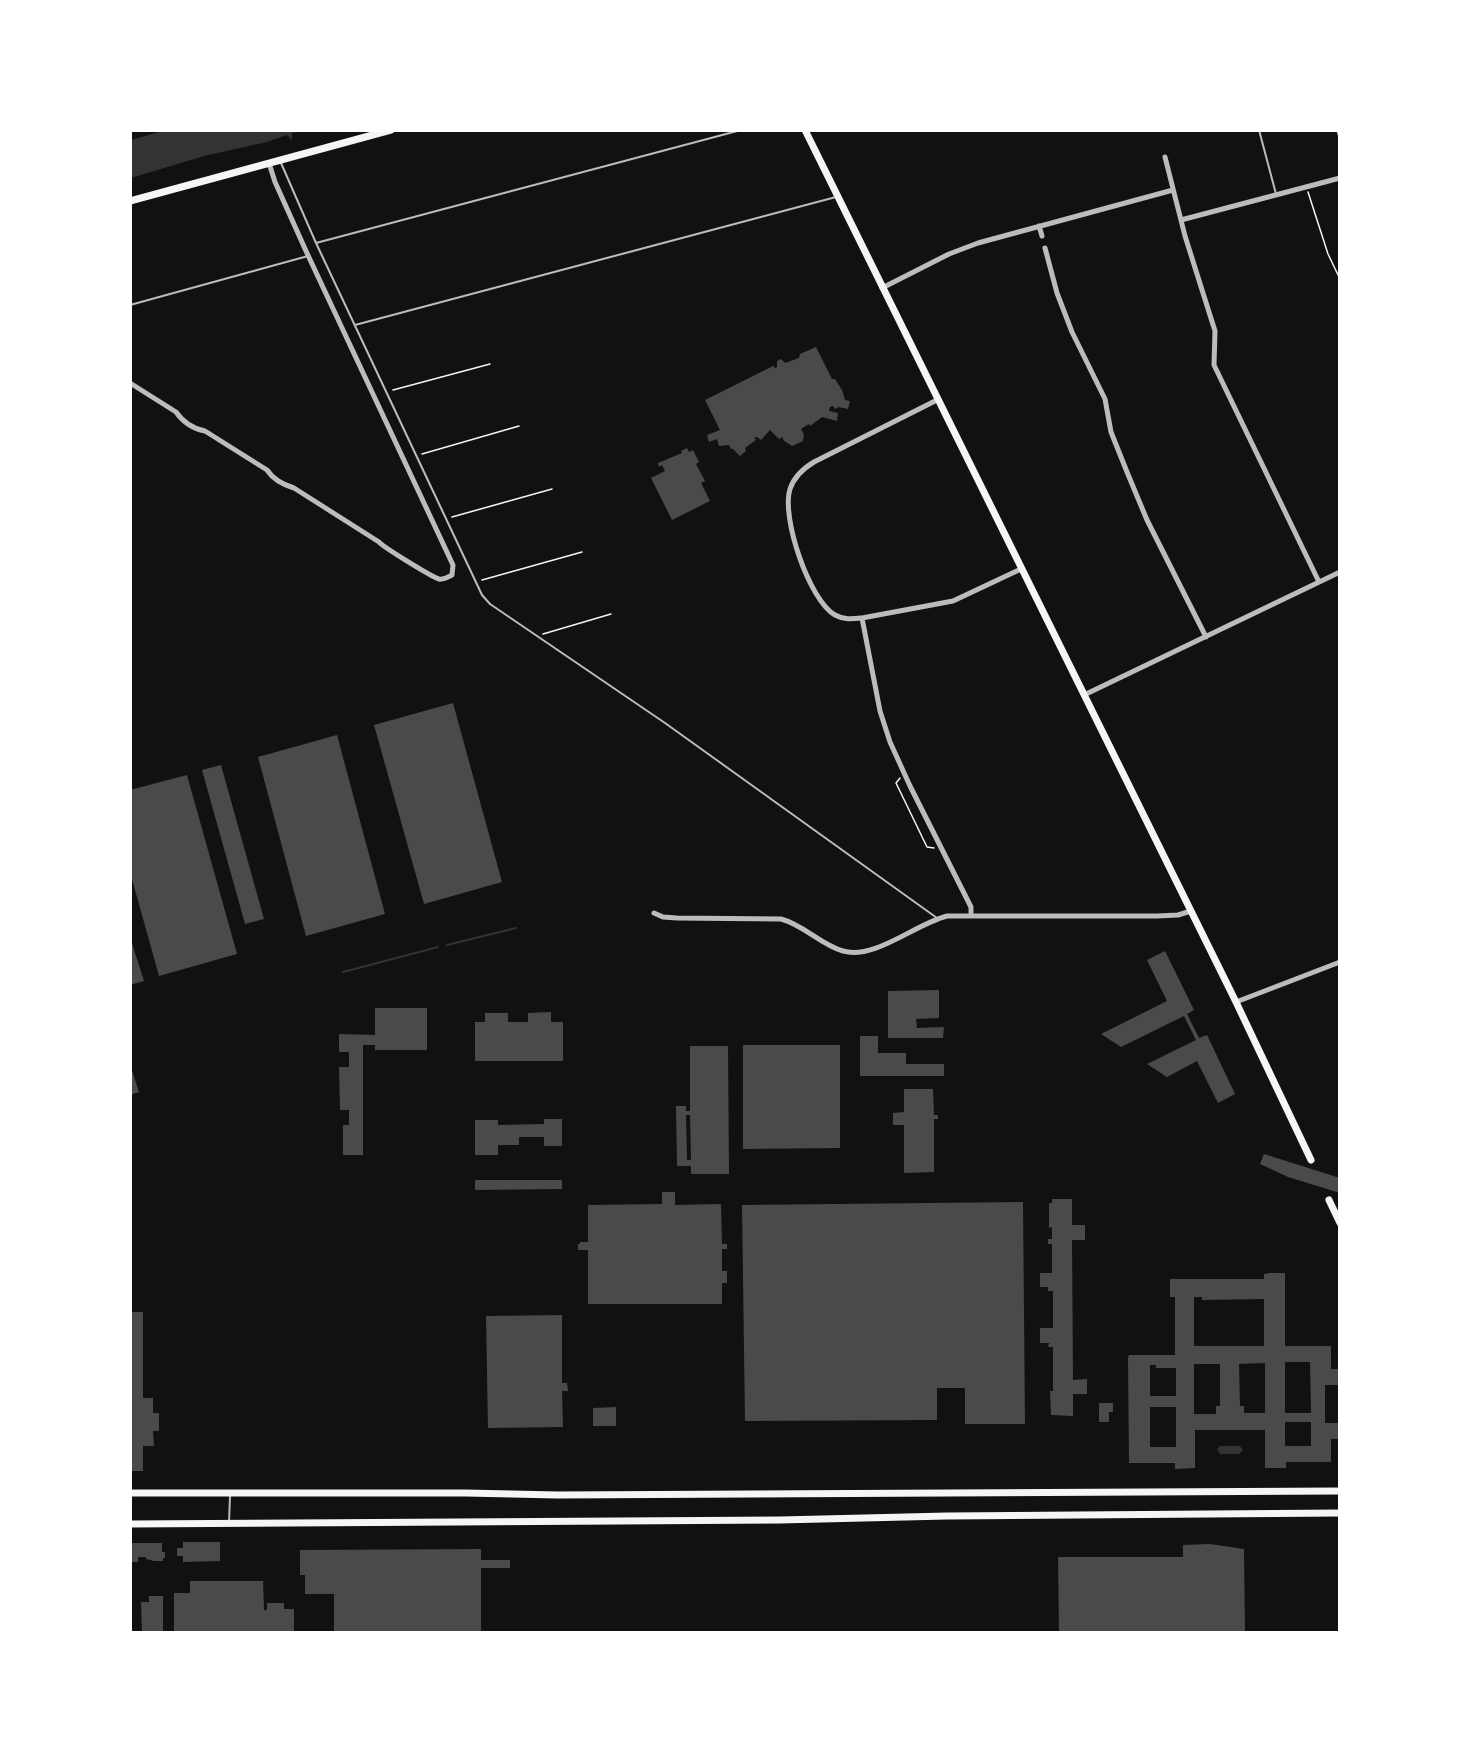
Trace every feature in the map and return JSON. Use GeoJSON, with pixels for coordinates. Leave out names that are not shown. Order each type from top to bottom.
{"type":"FeatureCollection","features":[{"type":"Feature","properties":{"kind":"main road"},"geometry":{"type":"LineString","coordinates":[[130,201],[391,130]]}},
{"type":"Feature","properties":{"kind":"main road"},"geometry":{"type":"LineString","coordinates":[[805,130],[1236,1002],[1311,1160]]}},
{"type":"Feature","properties":{"kind":"main road"},"geometry":{"type":"LineString","coordinates":[[1329,1200],[1340,1223]]}},
{"type":"Feature","properties":{"kind":"main road"},"geometry":{"type":"LineString","coordinates":[[130,1493],[466,1492],[569,1495],[1340,1491]]}},
{"type":"Feature","properties":{"kind":"main road"},"geometry":{"type":"LineString","coordinates":[[130,1524],[780,1520],[954,1515],[1340,1514]]}},
{"type":"Feature","properties":{"kind":"street"},"geometry":{"type":"LineString","coordinates":[[1164,157],[1215,331],[1214,365],[1319,582]]}},
{"type":"Feature","properties":{"kind":"street"},"geometry":{"type":"LineString","coordinates":[[130,383],[176,412],[180,418],[206,431],[267,470],[270,475],[379,542],[382,547],[438,579],[446,579],[452,575],[453,565],[308,256],[275,182],[269,163]]}},
{"type":"Feature","properties":{"kind":"street"},"geometry":{"type":"LineString","coordinates":[[1181,220],[1340,178]]}},
{"type":"Feature","properties":{"kind":"street"},"geometry":{"type":"LineString","coordinates":[[882,288],[953,252],[978,243],[1173,190]]}},
{"type":"Feature","properties":{"kind":"street"},"geometry":{"type":"LineString","coordinates":[[1039,226],[1041,236]]}},
{"type":"Feature","properties":{"kind":"street"},"geometry":{"type":"LineString","coordinates":[[1045,248],[1057,293],[1072,332],[1105,399],[1111,432],[1124,465],[1156,537],[1206,637]]}},
{"type":"Feature","properties":{"kind":"street"},"geometry":{"type":"LineString","coordinates":[[937,400],[814,462],[802,471],[792,485],[789,492],[791,518],[797,547],[811,587],[820,602],[834,614],[848,619],[862,618],[953,601],[1021,569]]}},
{"type":"Feature","properties":{"kind":"street"},"geometry":{"type":"LineString","coordinates":[[1084,695],[1340,572]]}},
{"type":"Feature","properties":{"kind":"street"},"geometry":{"type":"LineString","coordinates":[[862,618],[880,711],[890,742],[903,773],[971,907],[971,915]]}},
{"type":"Feature","properties":{"kind":"street"},"geometry":{"type":"LineString","coordinates":[[654,913],[670,918],[781,919],[833,947],[849,952],[866,952],[938,919],[971,915],[1157,916],[1178,915],[1191,911]]}},
{"type":"Feature","properties":{"kind":"street"},"geometry":{"type":"LineString","coordinates":[[1236,1002],[1340,962]]}},
{"type":"Feature","properties":{"kind":"lane"},"geometry":{"type":"LineString","coordinates":[[316,243],[741,130]]}},
{"type":"Feature","properties":{"kind":"lane"},"geometry":{"type":"LineString","coordinates":[[1259,130],[1276,194]]}},
{"type":"Feature","properties":{"kind":"lane"},"geometry":{"type":"LineString","coordinates":[[1337,130],[1340,139]]}},
{"type":"Feature","properties":{"kind":"lane"},"geometry":{"type":"LineString","coordinates":[[280,160],[316,243],[482,595],[490,604],[665,723],[938,919]]}},
{"type":"Feature","properties":{"kind":"lane"},"geometry":{"type":"LineString","coordinates":[[355,325],[837,197]]}},
{"type":"Feature","properties":{"kind":"lane"},"geometry":{"type":"LineString","coordinates":[[130,304],[308,256]]}},
{"type":"Feature","properties":{"kind":"lane"},"geometry":{"type":"LineString","coordinates":[[229,1523],[230,1493]]}},
{"type":"Feature","properties":{"kind":"path"},"geometry":{"type":"LineString","coordinates":[[1307,187],[1328,254],[1340,279]]}},
{"type":"Feature","properties":{"kind":"path"},"geometry":{"type":"LineString","coordinates":[[386,392],[490,364]]}},
{"type":"Feature","properties":{"kind":"path"},"geometry":{"type":"LineString","coordinates":[[417,456],[519,426]]}},
{"type":"Feature","properties":{"kind":"path"},"geometry":{"type":"LineString","coordinates":[[447,518],[552,489]]}},
{"type":"Feature","properties":{"kind":"path"},"geometry":{"type":"LineString","coordinates":[[476,581],[582,552]]}},
{"type":"Feature","properties":{"kind":"path"},"geometry":{"type":"LineString","coordinates":[[536,636],[611,614]]}},
{"type":"Feature","properties":{"kind":"path"},"geometry":{"type":"LineString","coordinates":[[903,773],[896,783],[927,848],[941,848]]}},
{"type":"Feature","properties":{"kind":"shaded area"},"geometry":{"type":"Polygon","coordinates":[[[166,130],[302,131],[292,133],[292,140],[287,135],[267,142],[204,156],[131,178],[131,140],[166,130]]]}},
{"type":"Feature","properties":{"kind":"shaded area"},"geometry":{"type":"Polygon","coordinates":[[[1220,1446],[1240,1446],[1243,1450],[1239,1454],[1220,1454],[1217,1449],[1220,1446]]]}},
{"type":"Feature","properties":{"kind":"building"},"geometry":{"type":"Polygon","coordinates":[[[816,347],[832,379],[835,379],[842,390],[845,400],[850,401],[848,409],[830,407],[829,411],[838,413],[837,421],[822,417],[810,426],[809,424],[801,429],[804,435],[803,441],[792,446],[783,440],[783,437],[779,439],[770,430],[761,440],[754,438],[756,440],[745,448],[746,451],[740,456],[729,445],[719,446],[717,439],[709,442],[707,435],[720,430],[705,400],[773,366],[777,367],[777,361],[781,359],[785,363],[799,358],[800,354],[816,347]]]}},
{"type":"Feature","properties":{"kind":"building"},"geometry":{"type":"Polygon","coordinates":[[[687,448],[689,452],[693,450],[699,462],[696,464],[705,481],[701,483],[710,501],[672,520],[651,478],[665,471],[662,465],[659,467],[658,463],[682,453],[681,451],[687,448]]]}},
{"type":"Feature","properties":{"kind":"building"},"geometry":{"type":"Polygon","coordinates":[[[453,703],[502,882],[424,904],[374,725],[453,703]]]}},
{"type":"Feature","properties":{"kind":"building"},"geometry":{"type":"Polygon","coordinates":[[[337,735],[385,914],[306,936],[258,757],[337,735]]]}},
{"type":"Feature","properties":{"kind":"building"},"geometry":{"type":"Polygon","coordinates":[[[221,765],[264,919],[245,924],[202,770],[221,765]]]}},
{"type":"Feature","properties":{"kind":"building"},"geometry":{"type":"Polygon","coordinates":[[[187,775],[237,954],[159,976],[130,872],[130,790],[187,775]]]}},
{"type":"Feature","properties":{"kind":"building"},"geometry":{"type":"Polygon","coordinates":[[[130,937],[144,981],[130,985],[130,937]]]}},
{"type":"Feature","properties":{"kind":"building"},"geometry":{"type":"Polygon","coordinates":[[[1165,951],[1194,1010],[1187,1014],[1199,1038],[1207,1035],[1235,1094],[1218,1103],[1197,1061],[1167,1077],[1147,1064],[1196,1040],[1184,1016],[1121,1047],[1101,1034],[1167,1001],[1147,960],[1165,951]]]}},
{"type":"Feature","properties":{"kind":"building"},"geometry":{"type":"Polygon","coordinates":[[[939,990],[939,1018],[916,1019],[917,1028],[944,1027],[943,1038],[888,1038],[888,991],[939,990]]]}},
{"type":"Feature","properties":{"kind":"building"},"geometry":{"type":"Polygon","coordinates":[[[375,1008],[427,1008],[427,1050],[375,1050],[375,1045],[363,1045],[363,1155],[343,1155],[343,1125],[349,1125],[349,1110],[340,1110],[339,1067],[349,1067],[349,1052],[339,1052],[339,1034],[375,1035],[375,1008]]]}},
{"type":"Feature","properties":{"kind":"building"},"geometry":{"type":"Polygon","coordinates":[[[551,1012],[551,1022],[563,1022],[563,1061],[475,1061],[475,1022],[485,1022],[485,1013],[508,1013],[508,1022],[528,1022],[528,1013],[551,1012]]]}},
{"type":"Feature","properties":{"kind":"building"},"geometry":{"type":"Polygon","coordinates":[[[860,1036],[878,1036],[878,1053],[906,1053],[906,1064],[944,1064],[944,1076],[860,1076],[860,1036]]]}},
{"type":"Feature","properties":{"kind":"building"},"geometry":{"type":"Polygon","coordinates":[[[743,1045],[840,1045],[840,1148],[743,1149],[743,1045]]]}},
{"type":"Feature","properties":{"kind":"building"},"geometry":{"type":"Polygon","coordinates":[[[690,1046],[728,1046],[729,1174],[691,1174],[691,1166],[677,1166],[676,1106],[686,1106],[686,1111],[690,1111],[690,1046]],[[686,1115],[687,1160],[691,1160],[690,1115],[686,1115]]]}},
{"type":"Feature","properties":{"kind":"building"},"geometry":{"type":"Polygon","coordinates":[[[130,1064],[139,1092],[130,1095],[130,1064]]]}},
{"type":"Feature","properties":{"kind":"building"},"geometry":{"type":"Polygon","coordinates":[[[904,1089],[933,1089],[934,1115],[938,1115],[938,1119],[934,1119],[934,1172],[904,1173],[904,1125],[893,1125],[893,1113],[904,1112],[904,1089]]]}},
{"type":"Feature","properties":{"kind":"building"},"geometry":{"type":"Polygon","coordinates":[[[544,1119],[562,1119],[562,1146],[544,1146],[544,1137],[519,1137],[519,1145],[498,1145],[498,1155],[475,1155],[475,1120],[498,1120],[498,1125],[544,1124],[544,1119]]]}},
{"type":"Feature","properties":{"kind":"building"},"geometry":{"type":"Polygon","coordinates":[[[1264,1154],[1340,1178],[1340,1193],[1288,1177],[1260,1164],[1264,1154]]]}},
{"type":"Feature","properties":{"kind":"building"},"geometry":{"type":"Polygon","coordinates":[[[475,1180],[562,1180],[562,1189],[475,1190],[475,1180]]]}},
{"type":"Feature","properties":{"kind":"building"},"geometry":{"type":"Polygon","coordinates":[[[662,1192],[675,1192],[675,1205],[721,1204],[722,1244],[727,1244],[727,1249],[722,1249],[722,1271],[727,1271],[727,1283],[722,1283],[722,1304],[588,1304],[588,1250],[578,1250],[578,1244],[588,1242],[588,1205],[662,1204],[662,1192]]]}},
{"type":"Feature","properties":{"kind":"building"},"geometry":{"type":"Polygon","coordinates":[[[1052,1199],[1072,1199],[1072,1225],[1085,1225],[1085,1240],[1072,1240],[1073,1380],[1087,1379],[1087,1394],[1073,1394],[1073,1416],[1051,1415],[1053,1347],[1048,1347],[1049,1343],[1040,1343],[1040,1328],[1053,1328],[1053,1291],[1048,1291],[1048,1287],[1040,1287],[1040,1273],[1052,1273],[1052,1244],[1048,1244],[1048,1239],[1052,1239],[1052,1227],[1049,1228],[1049,1203],[1052,1203],[1052,1199]]]}},
{"type":"Feature","properties":{"kind":"building"},"geometry":{"type":"Polygon","coordinates":[[[1023,1202],[1025,1424],[965,1424],[965,1388],[937,1388],[937,1420],[745,1421],[742,1205],[1023,1202]]]}},
{"type":"Feature","properties":{"kind":"building"},"geometry":{"type":"Polygon","coordinates":[[[1285,1273],[1285,1346],[1331,1346],[1331,1369],[1340,1369],[1340,1385],[1325,1385],[1325,1423],[1340,1423],[1340,1439],[1331,1439],[1331,1462],[1286,1462],[1286,1468],[1265,1468],[1265,1430],[1195,1430],[1195,1468],[1175,1469],[1175,1463],[1129,1463],[1128,1358],[1129,1355],[1175,1355],[1175,1297],[1170,1297],[1170,1279],[1264,1279],[1264,1274],[1285,1273]],[[1194,1297],[1194,1346],[1264,1346],[1264,1299],[1202,1300],[1202,1297],[1194,1297]],[[1285,1362],[1285,1413],[1311,1413],[1310,1362],[1285,1362]],[[1265,1363],[1239,1364],[1240,1406],[1244,1406],[1244,1413],[1265,1413],[1265,1363]],[[1194,1364],[1194,1414],[1216,1414],[1216,1406],[1220,1406],[1220,1364],[1194,1364]],[[1150,1365],[1150,1396],[1176,1396],[1176,1368],[1156,1368],[1156,1365],[1150,1365]],[[1150,1407],[1150,1447],[1176,1447],[1176,1407],[1150,1407]],[[1285,1422],[1285,1446],[1311,1446],[1311,1422],[1285,1422]]]}},
{"type":"Feature","properties":{"kind":"building"},"geometry":{"type":"Polygon","coordinates":[[[130,1312],[143,1312],[143,1398],[153,1398],[153,1413],[159,1413],[159,1431],[153,1431],[154,1446],[143,1446],[143,1471],[130,1471],[130,1312]]]}},
{"type":"Feature","properties":{"kind":"building"},"geometry":{"type":"Polygon","coordinates":[[[562,1315],[562,1383],[567,1383],[568,1391],[562,1391],[563,1427],[488,1428],[486,1316],[562,1315]]]}},
{"type":"Feature","properties":{"kind":"building"},"geometry":{"type":"Polygon","coordinates":[[[1099,1403],[1113,1403],[1113,1412],[1109,1412],[1109,1422],[1099,1422],[1099,1403]]]}},
{"type":"Feature","properties":{"kind":"building"},"geometry":{"type":"Polygon","coordinates":[[[616,1407],[616,1426],[593,1426],[593,1408],[616,1407]]]}},
{"type":"Feature","properties":{"kind":"building"},"geometry":{"type":"Polygon","coordinates":[[[183,1542],[220,1542],[220,1561],[183,1562],[183,1556],[177,1556],[177,1548],[183,1548],[183,1542]]]}},
{"type":"Feature","properties":{"kind":"building"},"geometry":{"type":"Polygon","coordinates":[[[130,1543],[162,1543],[165,1558],[163,1561],[154,1561],[146,1557],[138,1557],[138,1562],[130,1562],[130,1543]]]}},
{"type":"Feature","properties":{"kind":"building"},"geometry":{"type":"Polygon","coordinates":[[[1210,1544],[1244,1549],[1245,1632],[1059,1632],[1058,1557],[1183,1557],[1183,1545],[1210,1544]]]}},
{"type":"Feature","properties":{"kind":"building"},"geometry":{"type":"Polygon","coordinates":[[[481,1549],[481,1560],[510,1560],[510,1568],[481,1568],[481,1632],[334,1632],[334,1594],[305,1594],[305,1575],[300,1575],[300,1550],[481,1549]]]}},
{"type":"Feature","properties":{"kind":"building"},"geometry":{"type":"Polygon","coordinates":[[[190,1581],[263,1581],[264,1610],[267,1610],[267,1603],[284,1603],[284,1609],[294,1609],[294,1632],[174,1632],[174,1593],[190,1593],[190,1581]]]}},
{"type":"Feature","properties":{"kind":"building"},"geometry":{"type":"Polygon","coordinates":[[[149,1596],[163,1596],[163,1632],[142,1632],[141,1602],[149,1602],[149,1596]]]}},
{"type":"Feature","properties":{"kind":"waterway"},"geometry":{"type":"LineString","coordinates":[[447,945],[516,928]]}},
{"type":"Feature","properties":{"kind":"waterway"},"geometry":{"type":"LineString","coordinates":[[343,972],[438,947]]}}]}
